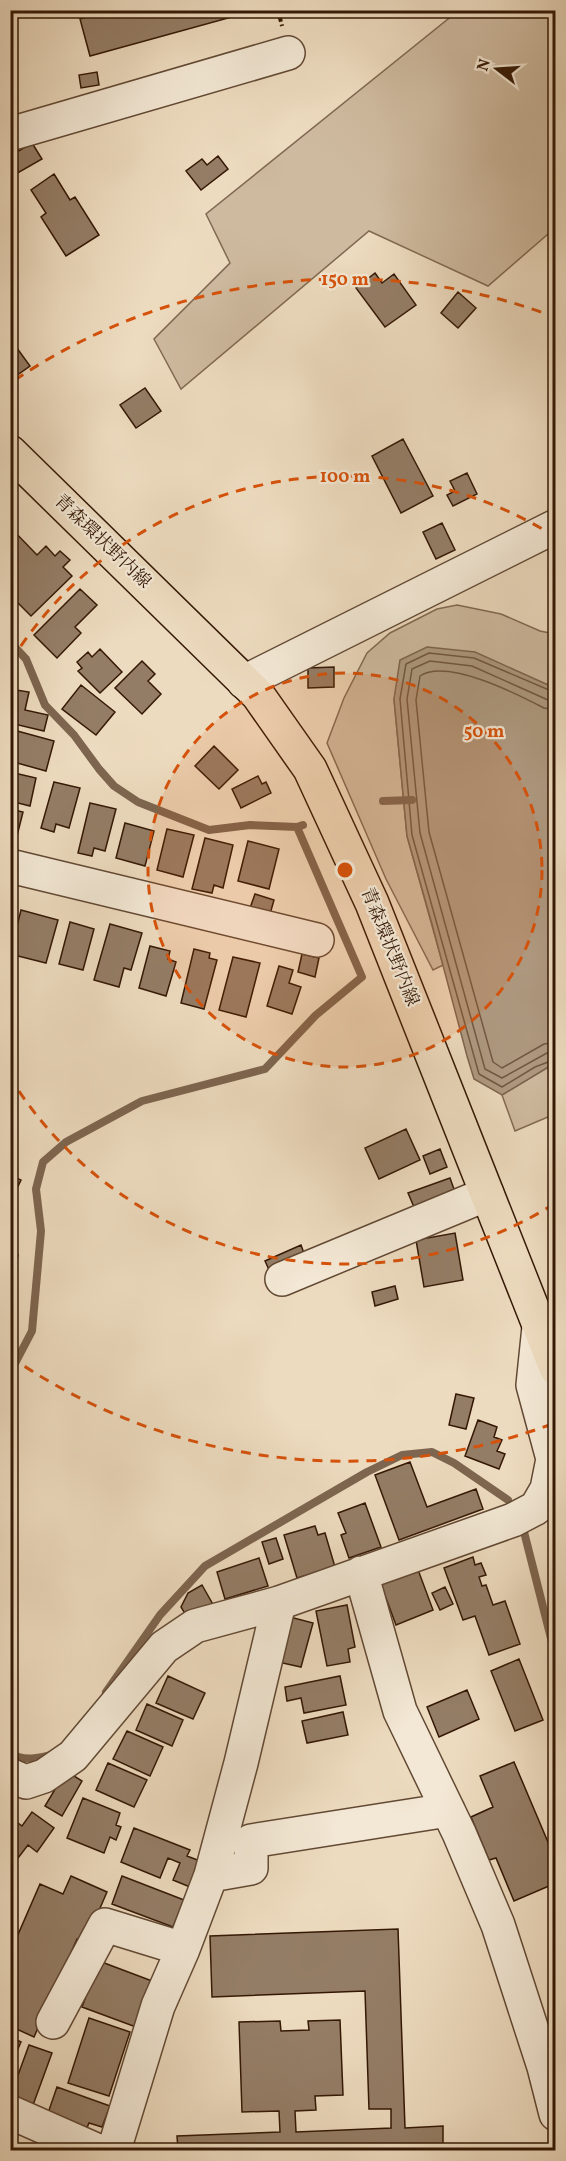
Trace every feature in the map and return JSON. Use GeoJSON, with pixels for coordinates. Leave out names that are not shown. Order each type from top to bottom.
{"type":"FeatureCollection","features":[{"type":"Feature","properties":{"kind":"main road","name":"青森環状野内線"},"geometry":{"type":"LineString","coordinates":[[10,452],[258,695],[310,769],[372,903],[555,1368]]}},
{"type":"Feature","properties":{"kind":"street"},"geometry":{"type":"LineString","coordinates":[[10,134],[288,53]]}},
{"type":"Feature","properties":{"kind":"street"},"geometry":{"type":"LineString","coordinates":[[244,682],[555,526]]}},
{"type":"Feature","properties":{"kind":"street"},"geometry":{"type":"LineString","coordinates":[[10,866],[317,940]]}},
{"type":"Feature","properties":{"kind":"street"},"geometry":{"type":"LineString","coordinates":[[282,1279],[487,1194]]}},
{"type":"Feature","properties":{"kind":"street"},"geometry":{"type":"LineString","coordinates":[[10,1775],[26,1782],[44,1776],[74,1756],[164,1647],[195,1626],[279,1603],[513,1520],[536,1508],[547,1489],[553,1459],[533,1385],[539,1326]]}},
{"type":"Feature","properties":{"kind":"street"},"geometry":{"type":"LineString","coordinates":[[361,1574],[400,1711],[448,1810],[498,1925],[544,2067],[555,2114]]}},
{"type":"Feature","properties":{"kind":"street"},"geometry":{"type":"LineString","coordinates":[[114,2151],[158,2006],[211,1875],[241,1763],[279,1603]]}},
{"type":"Feature","properties":{"kind":"street"},"geometry":{"type":"LineString","coordinates":[[211,1875],[250,1868],[251,1841],[448,1810]]}},
{"type":"Feature","properties":{"kind":"street"},"geometry":{"type":"LineString","coordinates":[[53,2022],[105,1925],[183,1949]]}},
{"type":"Feature","properties":{"kind":"street"},"geometry":{"type":"LineString","coordinates":[[10,2112],[96,2151]]}},
{"type":"Feature","properties":{"kind":"shaded area"},"geometry":{"type":"Polygon","coordinates":[[[458,11],[555,11],[555,228],[488,286],[369,231],[181,389],[154,339],[230,263],[206,214],[458,11]]]}},
{"type":"Feature","properties":{"kind":"shaded area"},"geometry":{"type":"Polygon","coordinates":[[[457,605],[501,614],[540,631],[555,634],[555,688],[548,684],[394,699],[407,836],[443,965],[433,970],[386,879],[327,743],[344,698],[367,653],[390,633],[437,609],[457,605]]]}},
{"type":"Feature","properties":{"kind":"shaded area"},"geometry":{"type":"Polygon","coordinates":[[[555,1063],[555,1114],[515,1131],[502,1095],[555,1063]]]}},
{"type":"Feature","properties":{"kind":"water"},"geometry":{"type":"Polygon","coordinates":[[[427,647],[475,652],[555,688],[555,1063],[502,1095],[474,1079],[407,836],[394,699],[400,660],[427,647]]]}},
{"type":"Feature","properties":{"kind":"building"},"geometry":{"type":"Polygon","coordinates":[[[111,10],[238,10],[239,15],[90,56],[80,19],[111,10]]]}},
{"type":"Feature","properties":{"kind":"building"},"geometry":{"type":"Polygon","coordinates":[[[97,72],[99,85],[81,88],[79,75],[97,72]]]}},
{"type":"Feature","properties":{"kind":"building"},"geometry":{"type":"Polygon","coordinates":[[[32,143],[42,159],[14,175],[10,168],[10,156],[32,143]]]}},
{"type":"Feature","properties":{"kind":"building"},"geometry":{"type":"Polygon","coordinates":[[[218,156],[228,169],[201,190],[186,171],[202,159],[207,165],[218,156]]]}},
{"type":"Feature","properties":{"kind":"building"},"geometry":{"type":"Polygon","coordinates":[[[54,174],[70,200],[75,197],[99,235],[66,256],[41,217],[46,213],[31,190],[54,174]]]}},
{"type":"Feature","properties":{"kind":"building"},"geometry":{"type":"Polygon","coordinates":[[[375,273],[382,283],[394,274],[416,305],[385,327],[356,288],[375,273]]]}},
{"type":"Feature","properties":{"kind":"building"},"geometry":{"type":"Polygon","coordinates":[[[458,292],[476,308],[458,328],[441,313],[458,292]]]}},
{"type":"Feature","properties":{"kind":"building"},"geometry":{"type":"Polygon","coordinates":[[[14,344],[30,366],[10,380],[10,347],[14,344]]]}},
{"type":"Feature","properties":{"kind":"building"},"geometry":{"type":"Polygon","coordinates":[[[145,388],[161,411],[136,428],[120,405],[145,388]]]}},
{"type":"Feature","properties":{"kind":"building"},"geometry":{"type":"Polygon","coordinates":[[[403,439],[433,496],[401,513],[372,456],[403,439]]]}},
{"type":"Feature","properties":{"kind":"building"},"geometry":{"type":"Polygon","coordinates":[[[467,473],[477,494],[453,506],[447,495],[455,491],[450,481],[467,473]]]}},
{"type":"Feature","properties":{"kind":"building"},"geometry":{"type":"Polygon","coordinates":[[[442,523],[455,550],[436,559],[423,532],[442,523]]]}},
{"type":"Feature","properties":{"kind":"building"},"geometry":{"type":"Polygon","coordinates":[[[10,527],[37,555],[46,546],[55,556],[60,551],[70,560],[63,567],[72,576],[31,616],[10,595],[10,527]]]}},
{"type":"Feature","properties":{"kind":"building"},"geometry":{"type":"Polygon","coordinates":[[[80,589],[97,605],[75,627],[81,633],[57,658],[34,635],[80,589]]]}},
{"type":"Feature","properties":{"kind":"building"},"geometry":{"type":"Polygon","coordinates":[[[100,649],[122,672],[100,693],[78,671],[82,668],[77,662],[88,652],[92,657],[100,649]]]}},
{"type":"Feature","properties":{"kind":"building"},"geometry":{"type":"Polygon","coordinates":[[[142,661],[155,674],[148,681],[161,694],[142,714],[115,688],[142,661]]]}},
{"type":"Feature","properties":{"kind":"building"},"geometry":{"type":"Polygon","coordinates":[[[334,667],[334,687],[308,688],[308,668],[334,667]]]}},
{"type":"Feature","properties":{"kind":"building"},"geometry":{"type":"Polygon","coordinates":[[[81,685],[115,712],[96,735],[62,709],[81,685]]]}},
{"type":"Feature","properties":{"kind":"building"},"geometry":{"type":"Polygon","coordinates":[[[10,689],[29,692],[25,710],[48,715],[44,731],[10,723],[10,689]]]}},
{"type":"Feature","properties":{"kind":"building"},"geometry":{"type":"Polygon","coordinates":[[[10,729],[54,741],[46,771],[10,761],[10,729]]]}},
{"type":"Feature","properties":{"kind":"building"},"geometry":{"type":"Polygon","coordinates":[[[214,746],[238,770],[219,789],[195,766],[214,746]]]}},
{"type":"Feature","properties":{"kind":"building"},"geometry":{"type":"Polygon","coordinates":[[[10,772],[36,778],[30,806],[10,801],[10,772]]]}},
{"type":"Feature","properties":{"kind":"building"},"geometry":{"type":"Polygon","coordinates":[[[258,776],[262,784],[266,782],[271,793],[241,808],[232,789],[258,776]]]}},
{"type":"Feature","properties":{"kind":"building"},"geometry":{"type":"Polygon","coordinates":[[[54,782],[80,788],[69,828],[56,824],[54,832],[41,828],[54,782]]]}},
{"type":"Feature","properties":{"kind":"building"},"geometry":{"type":"Polygon","coordinates":[[[90,803],[116,809],[105,851],[94,848],[92,856],[78,853],[90,803]]]}},
{"type":"Feature","properties":{"kind":"building"},"geometry":{"type":"Polygon","coordinates":[[[10,809],[23,812],[16,840],[10,839],[10,809]]]}},
{"type":"Feature","properties":{"kind":"building"},"geometry":{"type":"Polygon","coordinates":[[[125,823],[154,831],[145,866],[116,858],[125,823]]]}},
{"type":"Feature","properties":{"kind":"building"},"geometry":{"type":"Polygon","coordinates":[[[167,829],[194,835],[183,877],[157,870],[167,829]]]}},
{"type":"Feature","properties":{"kind":"building"},"geometry":{"type":"Polygon","coordinates":[[[205,838],[233,845],[223,888],[214,885],[212,893],[192,889],[205,838]]]}},
{"type":"Feature","properties":{"kind":"building"},"geometry":{"type":"Polygon","coordinates":[[[248,841],[279,849],[269,889],[238,881],[248,841]]]}},
{"type":"Feature","properties":{"kind":"building"},"geometry":{"type":"Polygon","coordinates":[[[255,894],[274,900],[270,914],[250,908],[255,894]]]}},
{"type":"Feature","properties":{"kind":"building"},"geometry":{"type":"Polygon","coordinates":[[[21,910],[58,920],[46,963],[10,954],[21,910]]]}},
{"type":"Feature","properties":{"kind":"building"},"geometry":{"type":"Polygon","coordinates":[[[70,922],[94,929],[83,970],[59,964],[70,922]]]}},
{"type":"Feature","properties":{"kind":"building"},"geometry":{"type":"Polygon","coordinates":[[[110,924],[142,933],[131,970],[124,968],[119,987],[94,980],[110,924]]]}},
{"type":"Feature","properties":{"kind":"building"},"geometry":{"type":"Polygon","coordinates":[[[150,946],[170,951],[168,959],[176,962],[166,996],[139,988],[150,946]]]}},
{"type":"Feature","properties":{"kind":"building"},"geometry":{"type":"Polygon","coordinates":[[[194,949],[210,953],[209,958],[217,960],[204,1009],[181,1003],[194,949]]]}},
{"type":"Feature","properties":{"kind":"building"},"geometry":{"type":"Polygon","coordinates":[[[302,954],[319,958],[315,977],[298,972],[302,954]]]}},
{"type":"Feature","properties":{"kind":"building"},"geometry":{"type":"Polygon","coordinates":[[[233,957],[260,963],[246,1017],[219,1010],[233,957]]]}},
{"type":"Feature","properties":{"kind":"building"},"geometry":{"type":"Polygon","coordinates":[[[279,966],[293,970],[289,983],[301,987],[292,1014],[267,1006],[279,966]]]}},
{"type":"Feature","properties":{"kind":"building"},"geometry":{"type":"Polygon","coordinates":[[[406,1129],[420,1160],[379,1179],[365,1148],[406,1129]]]}},
{"type":"Feature","properties":{"kind":"building"},"geometry":{"type":"Polygon","coordinates":[[[440,1149],[447,1167],[430,1174],[423,1156],[440,1149]]]}},
{"type":"Feature","properties":{"kind":"building"},"geometry":{"type":"Polygon","coordinates":[[[10,1175],[21,1180],[10,1203],[10,1175]]]}},
{"type":"Feature","properties":{"kind":"building"},"geometry":{"type":"Polygon","coordinates":[[[450,1178],[455,1192],[414,1207],[408,1193],[450,1178]]]}},
{"type":"Feature","properties":{"kind":"building"},"geometry":{"type":"Polygon","coordinates":[[[455,1233],[463,1280],[424,1287],[416,1240],[455,1233]]]}},
{"type":"Feature","properties":{"kind":"building"},"geometry":{"type":"Polygon","coordinates":[[[301,1245],[305,1256],[270,1272],[265,1261],[301,1245]]]}},
{"type":"Feature","properties":{"kind":"building"},"geometry":{"type":"Polygon","coordinates":[[[10,1254],[18,1255],[12,1287],[10,1286],[10,1254]]]}},
{"type":"Feature","properties":{"kind":"building"},"geometry":{"type":"Polygon","coordinates":[[[395,1286],[398,1299],[375,1306],[372,1292],[395,1286]]]}},
{"type":"Feature","properties":{"kind":"building"},"geometry":{"type":"Polygon","coordinates":[[[456,1394],[474,1398],[466,1429],[449,1425],[456,1394]]]}},
{"type":"Feature","properties":{"kind":"building"},"geometry":{"type":"Polygon","coordinates":[[[478,1420],[497,1427],[494,1437],[502,1440],[497,1451],[505,1454],[499,1469],[465,1456],[478,1420]]]}},
{"type":"Feature","properties":{"kind":"building"},"geometry":{"type":"Polygon","coordinates":[[[410,1462],[427,1507],[476,1489],[483,1509],[399,1540],[375,1475],[410,1462]]]}},
{"type":"Feature","properties":{"kind":"building"},"geometry":{"type":"Polygon","coordinates":[[[365,1503],[381,1547],[349,1558],[341,1535],[346,1533],[338,1513],[365,1503]]]}},
{"type":"Feature","properties":{"kind":"building"},"geometry":{"type":"Polygon","coordinates":[[[315,1526],[318,1535],[325,1533],[335,1567],[297,1578],[284,1535],[315,1526]]]}},
{"type":"Feature","properties":{"kind":"building"},"geometry":{"type":"Polygon","coordinates":[[[276,1538],[283,1559],[269,1564],[262,1542],[276,1538]]]}},
{"type":"Feature","properties":{"kind":"building"},"geometry":{"type":"Polygon","coordinates":[[[473,1557],[475,1565],[481,1563],[486,1575],[479,1577],[482,1586],[486,1585],[493,1605],[505,1601],[520,1644],[489,1655],[475,1616],[463,1620],[444,1568],[473,1557]]]}},
{"type":"Feature","properties":{"kind":"building"},"geometry":{"type":"Polygon","coordinates":[[[259,1558],[268,1586],[225,1599],[217,1572],[259,1558]]]}},
{"type":"Feature","properties":{"kind":"building"},"geometry":{"type":"Polygon","coordinates":[[[417,1567],[433,1610],[396,1625],[380,1582],[417,1567]]]}},
{"type":"Feature","properties":{"kind":"building"},"geometry":{"type":"Polygon","coordinates":[[[202,1585],[215,1608],[190,1622],[181,1607],[188,1593],[202,1585]]]}},
{"type":"Feature","properties":{"kind":"building"},"geometry":{"type":"Polygon","coordinates":[[[445,1587],[453,1604],[440,1610],[432,1593],[445,1587]]]}},
{"type":"Feature","properties":{"kind":"building"},"geometry":{"type":"Polygon","coordinates":[[[347,1605],[355,1647],[348,1649],[350,1662],[327,1666],[316,1611],[347,1605]]]}},
{"type":"Feature","properties":{"kind":"building"},"geometry":{"type":"Polygon","coordinates":[[[290,1617],[313,1623],[301,1667],[278,1662],[290,1617]]]}},
{"type":"Feature","properties":{"kind":"building"},"geometry":{"type":"Polygon","coordinates":[[[519,1659],[543,1720],[515,1731],[491,1671],[519,1659]]]}},
{"type":"Feature","properties":{"kind":"building"},"geometry":{"type":"Polygon","coordinates":[[[168,1676],[205,1693],[193,1719],[156,1703],[168,1676]]]}},
{"type":"Feature","properties":{"kind":"building"},"geometry":{"type":"Polygon","coordinates":[[[340,1676],[346,1705],[304,1713],[301,1698],[287,1701],[285,1687],[340,1676]]]}},
{"type":"Feature","properties":{"kind":"building"},"geometry":{"type":"Polygon","coordinates":[[[467,1690],[479,1719],[439,1737],[427,1707],[467,1690]]]}},
{"type":"Feature","properties":{"kind":"building"},"geometry":{"type":"Polygon","coordinates":[[[147,1704],[183,1720],[172,1746],[136,1730],[147,1704]]]}},
{"type":"Feature","properties":{"kind":"building"},"geometry":{"type":"Polygon","coordinates":[[[343,1712],[348,1735],[307,1743],[302,1721],[343,1712]]]}},
{"type":"Feature","properties":{"kind":"building"},"geometry":{"type":"Polygon","coordinates":[[[127,1731],[163,1747],[150,1776],[113,1759],[127,1731]]]}},
{"type":"Feature","properties":{"kind":"building"},"geometry":{"type":"Polygon","coordinates":[[[514,1762],[556,1861],[556,1883],[514,1901],[496,1858],[489,1860],[471,1817],[493,1807],[480,1776],[514,1762]]]}},
{"type":"Feature","properties":{"kind":"building"},"geometry":{"type":"Polygon","coordinates":[[[108,1763],[147,1780],[134,1807],[96,1790],[108,1763]]]}},
{"type":"Feature","properties":{"kind":"building"},"geometry":{"type":"Polygon","coordinates":[[[66,1771],[82,1781],[62,1816],[45,1806],[66,1771]]]}},
{"type":"Feature","properties":{"kind":"building"},"geometry":{"type":"Polygon","coordinates":[[[83,1798],[120,1813],[116,1825],[121,1827],[116,1840],[110,1837],[104,1853],[67,1838],[83,1798]]]}},
{"type":"Feature","properties":{"kind":"building"},"geometry":{"type":"Polygon","coordinates":[[[32,1812],[54,1828],[37,1852],[28,1845],[18,1858],[10,1853],[10,1817],[22,1826],[32,1812]]]}},
{"type":"Feature","properties":{"kind":"building"},"geometry":{"type":"Polygon","coordinates":[[[134,1828],[190,1850],[187,1856],[200,1861],[190,1887],[173,1880],[180,1863],[168,1858],[160,1878],[121,1862],[134,1828]]]}},
{"type":"Feature","properties":{"kind":"building"},"geometry":{"type":"Polygon","coordinates":[[[71,1876],[107,1892],[85,1943],[77,1939],[34,2037],[10,2026],[10,1953],[40,1884],[63,1894],[71,1876]]]}},
{"type":"Feature","properties":{"kind":"building"},"geometry":{"type":"Polygon","coordinates":[[[122,1876],[184,1900],[173,1927],[112,1904],[122,1876]]]}},
{"type":"Feature","properties":{"kind":"building"},"geometry":{"type":"Polygon","coordinates":[[[398,1929],[405,2128],[443,2126],[443,2150],[178,2150],[177,2136],[280,2132],[279,2111],[242,2112],[239,2022],[280,2021],[281,2031],[309,2030],[308,2021],[340,2020],[343,2095],[315,2096],[316,2110],[295,2111],[296,2132],[391,2128],[391,2109],[369,2109],[365,1991],[212,1997],[210,1936],[398,1929]]]}},
{"type":"Feature","properties":{"kind":"building"},"geometry":{"type":"Polygon","coordinates":[[[99,1961],[152,1981],[136,2027],[82,2007],[99,1961]]]}},
{"type":"Feature","properties":{"kind":"building"},"geometry":{"type":"Polygon","coordinates":[[[89,2018],[130,2032],[109,2096],[68,2083],[89,2018]]]}},
{"type":"Feature","properties":{"kind":"building"},"geometry":{"type":"Polygon","coordinates":[[[10,2037],[21,2042],[10,2067],[10,2037]]]}},
{"type":"Feature","properties":{"kind":"building"},"geometry":{"type":"Polygon","coordinates":[[[29,2045],[52,2053],[33,2105],[10,2097],[29,2045]]]}},
{"type":"Feature","properties":{"kind":"building"},"geometry":{"type":"Polygon","coordinates":[[[57,2087],[110,2106],[102,2127],[89,2123],[86,2130],[47,2116],[57,2087]]]}},
{"type":"Feature","properties":{"kind":"waterway"},"geometry":{"type":"LineString","coordinates":[[10,642],[26,659],[45,705],[74,735],[114,786],[138,802],[209,830],[250,825],[297,827],[303,825]]}},
{"type":"Feature","properties":{"kind":"waterway"},"geometry":{"type":"LineString","coordinates":[[383,801],[412,800]]}},
{"type":"Feature","properties":{"kind":"waterway"},"geometry":{"type":"LineString","coordinates":[[10,1373],[32,1331],[41,1231],[36,1189],[43,1162],[66,1142],[142,1101],[265,1069],[316,1015],[362,977],[297,827]]}},
{"type":"Feature","properties":{"kind":"waterway"},"geometry":{"type":"LineString","coordinates":[[106,1692],[160,1615],[205,1566],[367,1472],[402,1455],[432,1452],[454,1463],[508,1500]]}},
{"type":"Feature","properties":{"kind":"waterway"},"geometry":{"type":"LineString","coordinates":[[522,1524],[556,1658]]}},
{"type":"Feature","properties":{"kind":"waterway"},"geometry":{"type":"LineString","coordinates":[[10,1753],[20,1758],[37,1758],[54,1754]]}}]}
